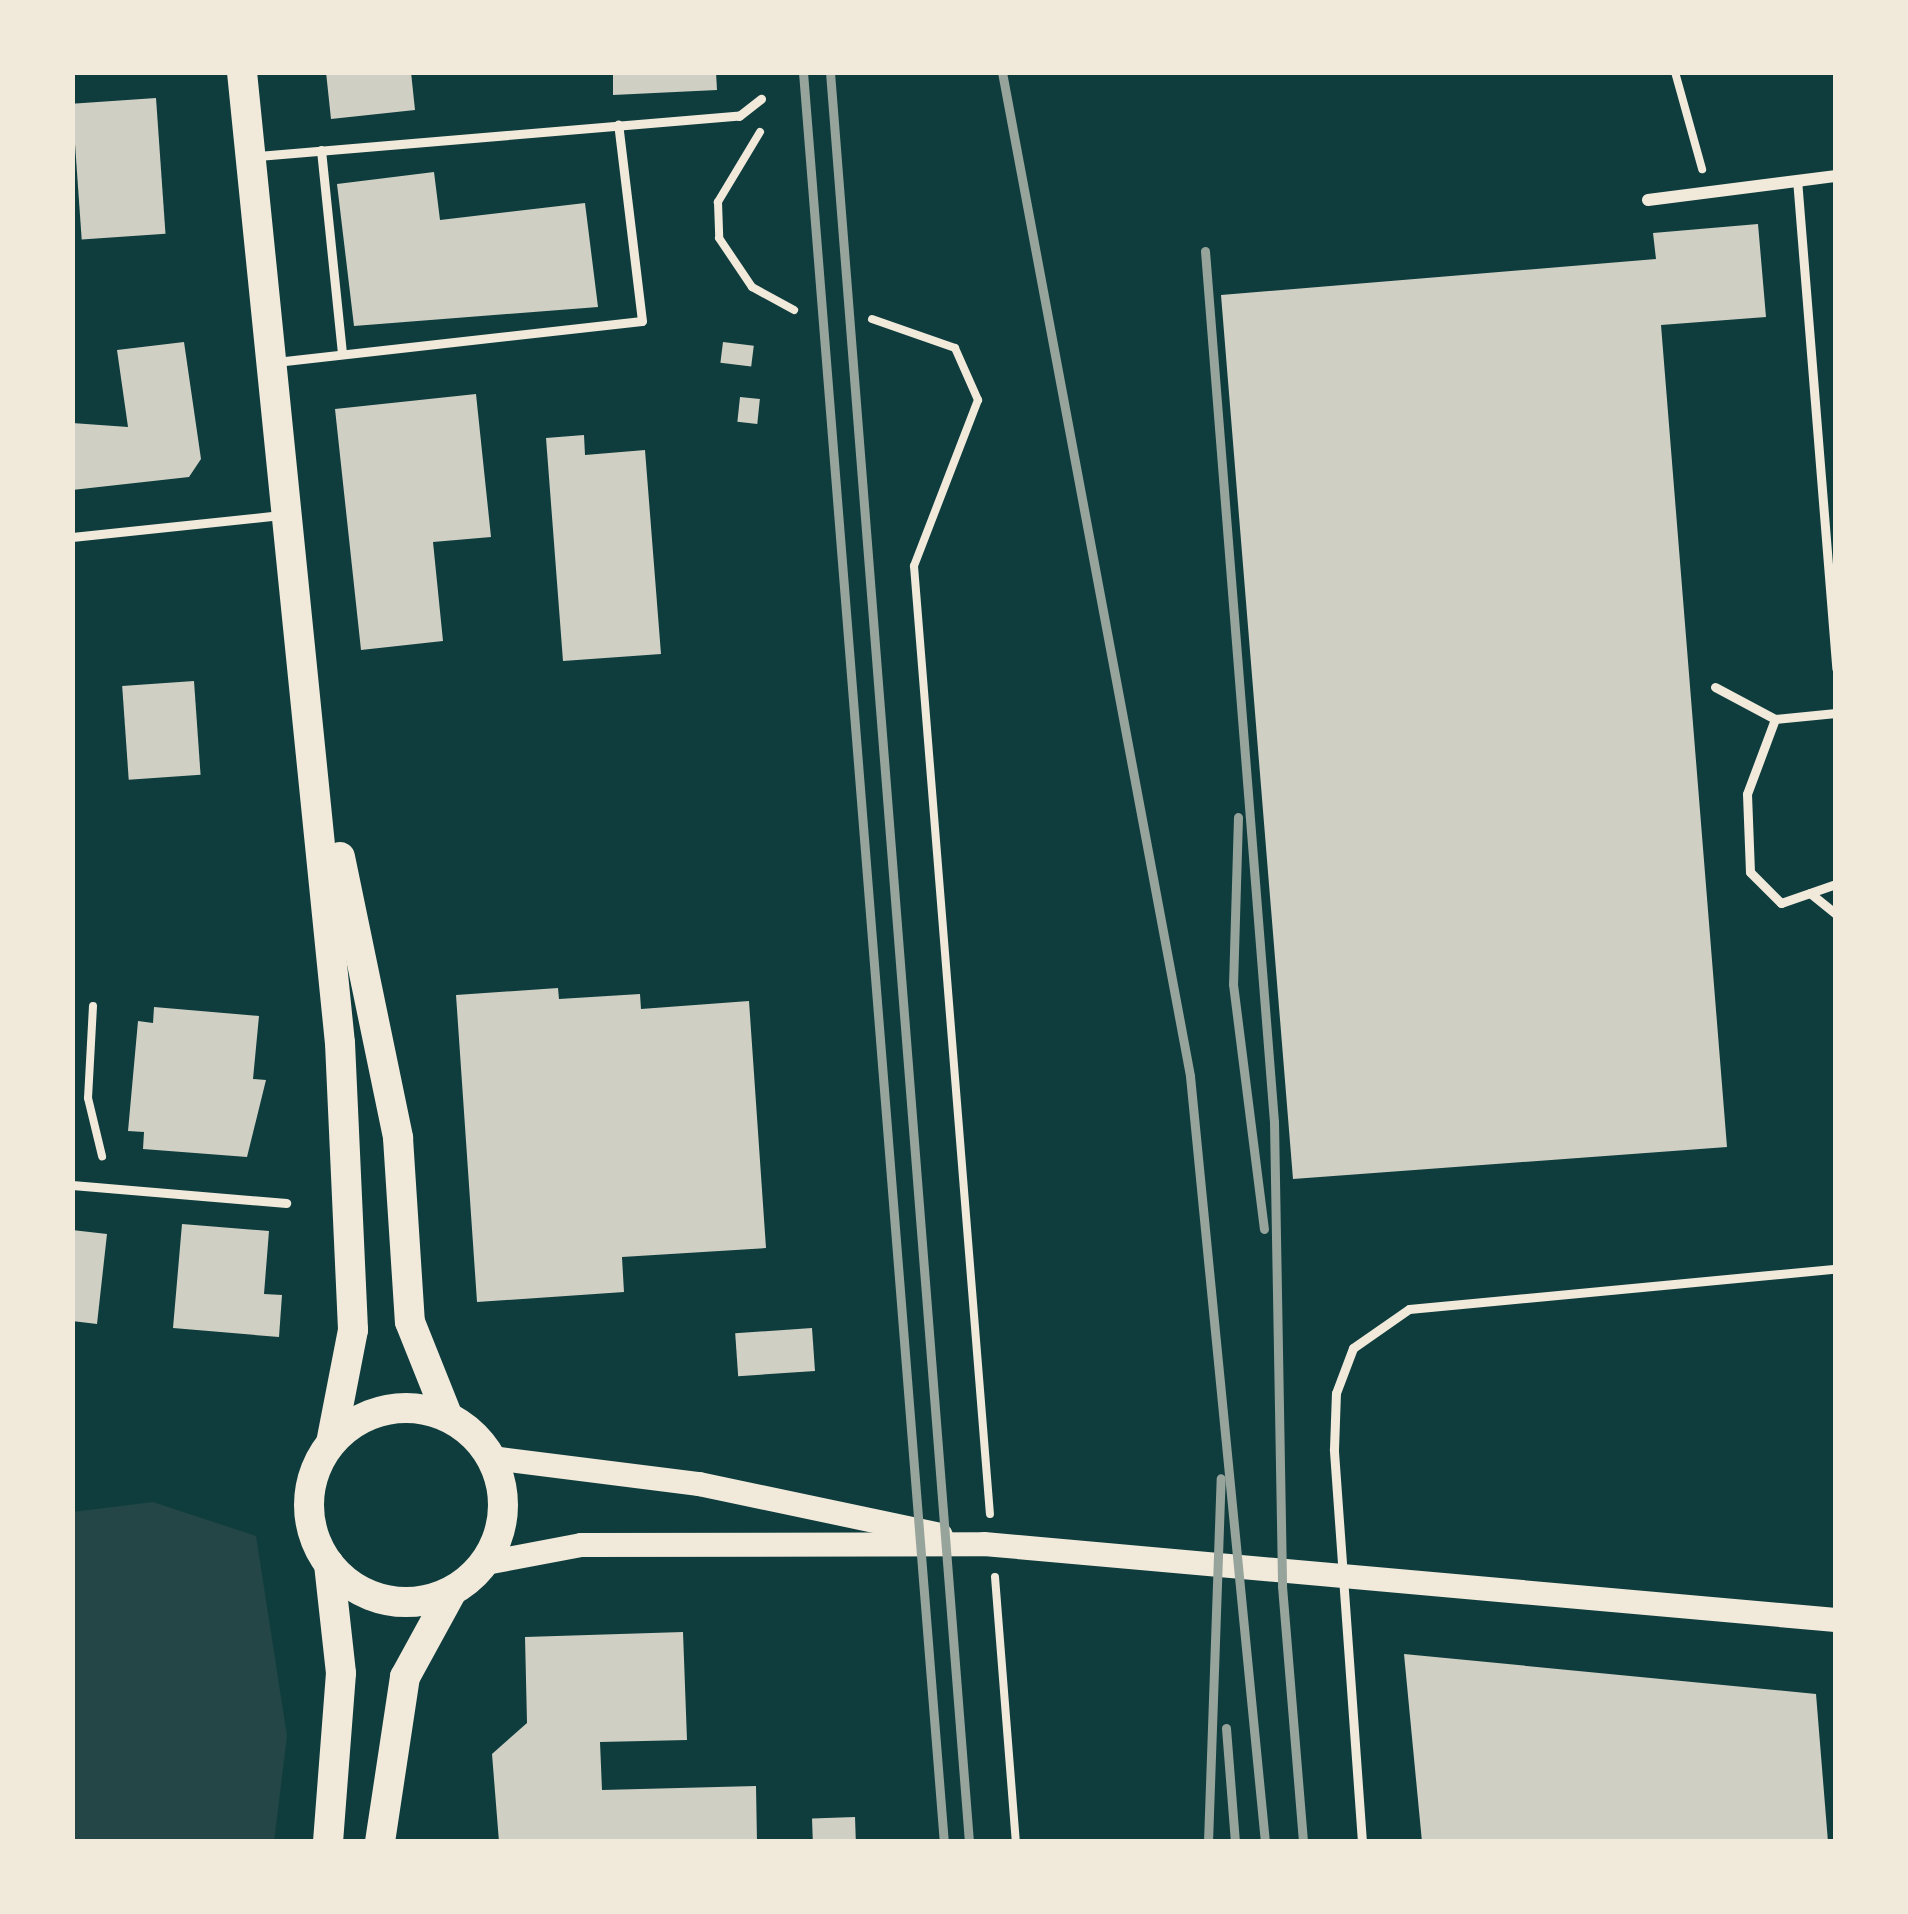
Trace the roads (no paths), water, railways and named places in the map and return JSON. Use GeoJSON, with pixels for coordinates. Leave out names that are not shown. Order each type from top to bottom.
{"type":"FeatureCollection","features":[{"type":"Feature","properties":{"kind":"main road"},"geometry":{"type":"LineString","coordinates":[[242,72],[285,515],[316,752],[338,1017],[353,1330],[332,1443],[309,1516],[328,1564],[341,1673],[328,1842]]}},
{"type":"Feature","properties":{"kind":"main road"},"geometry":{"type":"LineString","coordinates":[[316,752],[375,1009],[398,1138],[410,1322],[448,1417],[492,1458],[504,1511],[486,1563]]}},
{"type":"Feature","properties":{"kind":"main road"},"geometry":{"type":"LineString","coordinates":[[338,1017],[349,1003],[375,1009]]}},
{"type":"Feature","properties":{"kind":"main road"},"geometry":{"type":"LineString","coordinates":[[332,1443],[388,1409],[448,1417]]}},
{"type":"Feature","properties":{"kind":"main road"},"geometry":{"type":"LineString","coordinates":[[492,1458],[699,1484],[990,1546]]}},
{"type":"Feature","properties":{"kind":"main road"},"geometry":{"type":"LineString","coordinates":[[380,1842],[405,1678],[452,1592],[486,1563],[581,1545],[990,1546],[1836,1620]]}},
{"type":"Feature","properties":{"kind":"main road"},"geometry":{"type":"LineString","coordinates":[[328,1564],[398,1603],[452,1592]]}},
{"type":"Feature","properties":{"kind":"street"},"geometry":{"type":"LineString","coordinates":[[1648,200],[1706,185],[1836,176]]}},
{"type":"Feature","properties":{"kind":"lane"},"geometry":{"type":"LineString","coordinates":[[250,157],[739,116],[761,99]]}},
{"type":"Feature","properties":{"kind":"lane"},"geometry":{"type":"LineString","coordinates":[[270,362],[642,321],[618,124]]}},
{"type":"Feature","properties":{"kind":"lane"},"geometry":{"type":"LineString","coordinates":[[321,150],[342,354]]}},
{"type":"Feature","properties":{"kind":"lane"},"geometry":{"type":"LineString","coordinates":[[1796,178],[1836,668]]}},
{"type":"Feature","properties":{"kind":"lane"},"geometry":{"type":"LineString","coordinates":[[72,537],[285,515]]}},
{"type":"Feature","properties":{"kind":"lane"},"geometry":{"type":"LineString","coordinates":[[1715,686],[1775,719],[1836,713]]}},
{"type":"Feature","properties":{"kind":"lane"},"geometry":{"type":"LineString","coordinates":[[1775,719],[1747,794],[1750,872],[1781,903],[1836,884]]}},
{"type":"Feature","properties":{"kind":"lane"},"geometry":{"type":"LineString","coordinates":[[1810,893],[1836,914]]}},
{"type":"Feature","properties":{"kind":"lane"},"geometry":{"type":"LineString","coordinates":[[72,1185],[286,1203]]}},
{"type":"Feature","properties":{"kind":"lane"},"geometry":{"type":"LineString","coordinates":[[1362,1842],[1334,1449],[1336,1393],[1353,1348],[1409,1310],[1836,1269]]}},
{"type":"Feature","properties":{"kind":"railway"},"geometry":{"type":"LineString","coordinates":[[803,72],[944,1842]]}},
{"type":"Feature","properties":{"kind":"railway"},"geometry":{"type":"LineString","coordinates":[[830,72],[969,1842]]}},
{"type":"Feature","properties":{"kind":"railway"},"geometry":{"type":"LineString","coordinates":[[1002,72],[1190,1076],[1265,1842]]}},
{"type":"Feature","properties":{"kind":"railway"},"geometry":{"type":"LineString","coordinates":[[1205,251],[1274,1122],[1282,1586],[1303,1842]]}},
{"type":"Feature","properties":{"kind":"railway"},"geometry":{"type":"LineString","coordinates":[[1238,817],[1233,984],[1264,1229]]}},
{"type":"Feature","properties":{"kind":"railway"},"geometry":{"type":"LineString","coordinates":[[1208,1842],[1221,1478]]}},
{"type":"Feature","properties":{"kind":"railway"},"geometry":{"type":"LineString","coordinates":[[1226,1728],[1235,1842]]}}]}
